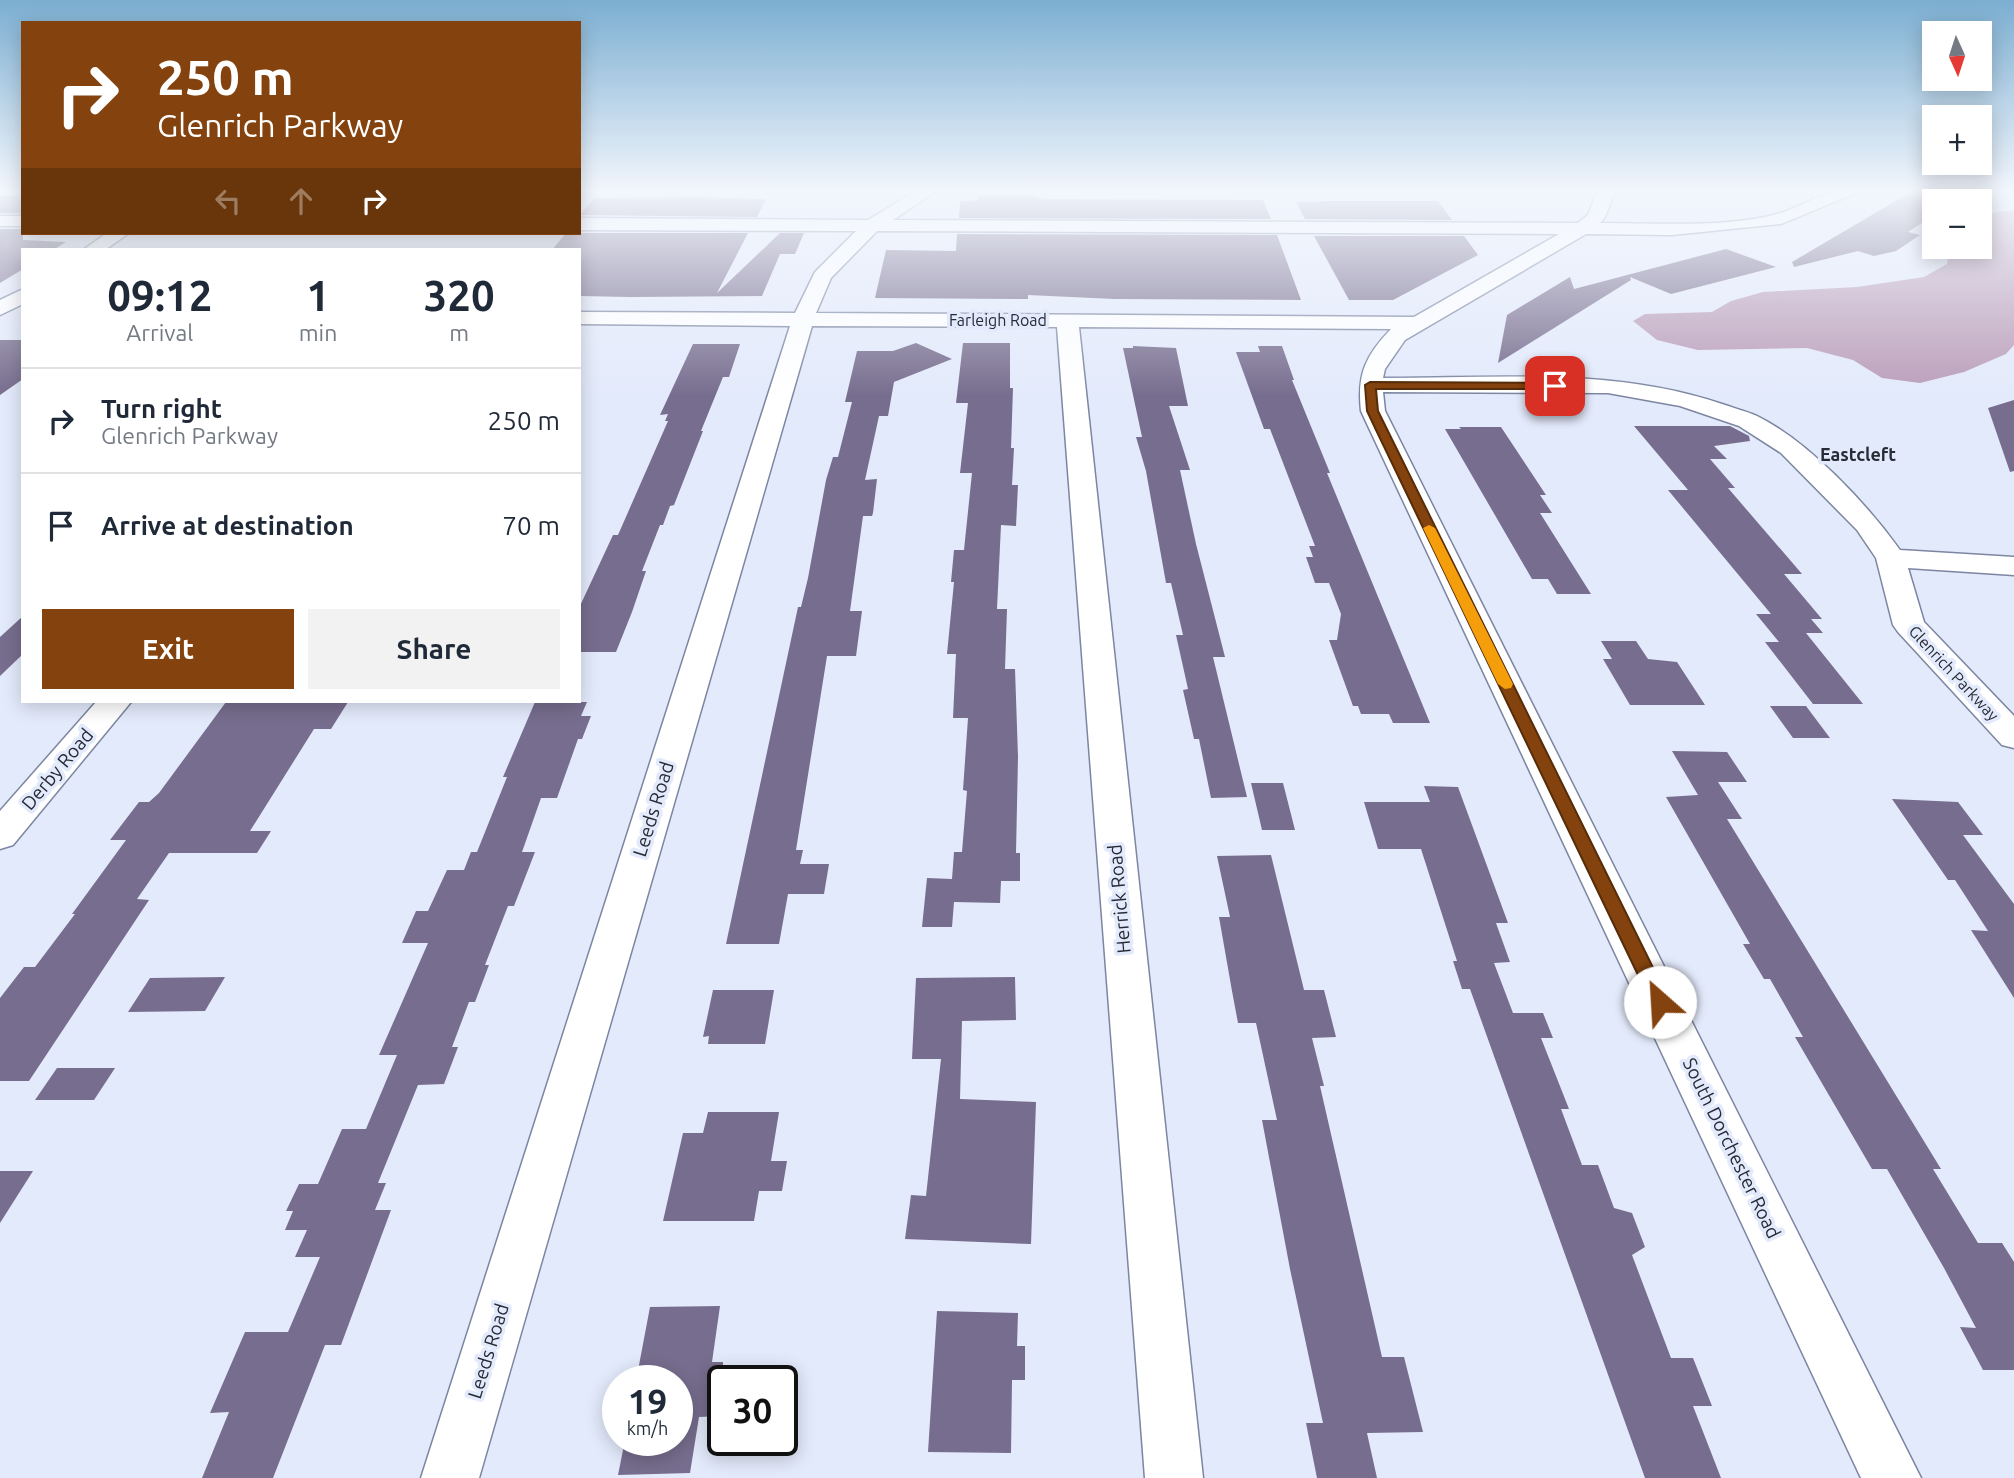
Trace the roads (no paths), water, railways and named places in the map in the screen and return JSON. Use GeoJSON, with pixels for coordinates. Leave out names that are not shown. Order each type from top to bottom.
{"type":"FeatureCollection","features":[{"type":"Feature","properties":{"kind":"street","name":"Leeds Road"},"geometry":{"type":"LineString","coordinates":[[450,1478],[803,319],[822,276],[840,258]]}},
{"type":"Feature","properties":{"kind":"street"},"geometry":{"type":"LineString","coordinates":[[1370,385],[1373,369],[1397,335],[1531,258]]}},
{"type":"Feature","properties":{"kind":"street"},"geometry":{"type":"LineString","coordinates":[[0,312],[21,296]]}},
{"type":"Feature","properties":{"kind":"street"},"geometry":{"type":"LineString","coordinates":[[0,312],[21,314]]}},
{"type":"Feature","properties":{"kind":"street","name":"Farleigh Road"},"geometry":{"type":"LineString","coordinates":[[581,318],[1417,323]]}},
{"type":"Feature","properties":{"kind":"street","name":"Herrick Road"},"geometry":{"type":"LineString","coordinates":[[1067,320],[1174,1478]]}},
{"type":"Feature","properties":{"kind":"street","name":"Glenrich Parkway"},"geometry":{"type":"LineString","coordinates":[[1370,385],[1608,386],[1688,400],[1748,421],[1790,449],[1867,524],[1891,558],[1909,625],[2014,737]]}},
{"type":"Feature","properties":{"kind":"street","name":"South Dorchester Road"},"geometry":{"type":"LineString","coordinates":[[1370,385],[1373,411],[1382,432],[1892,1478]]}},
{"type":"Feature","properties":{"kind":"street"},"geometry":{"type":"LineString","coordinates":[[1891,558],[2014,566]]}},
{"type":"Feature","properties":{"kind":"street","name":"Derby Road"},"geometry":{"type":"LineString","coordinates":[[0,836],[113,703]]}},
{"type":"Feature","properties":{"kind":"district","name":"Eastcleft"},"geometry":{"type":"Point","coordinates":[1858,454]}}]}
